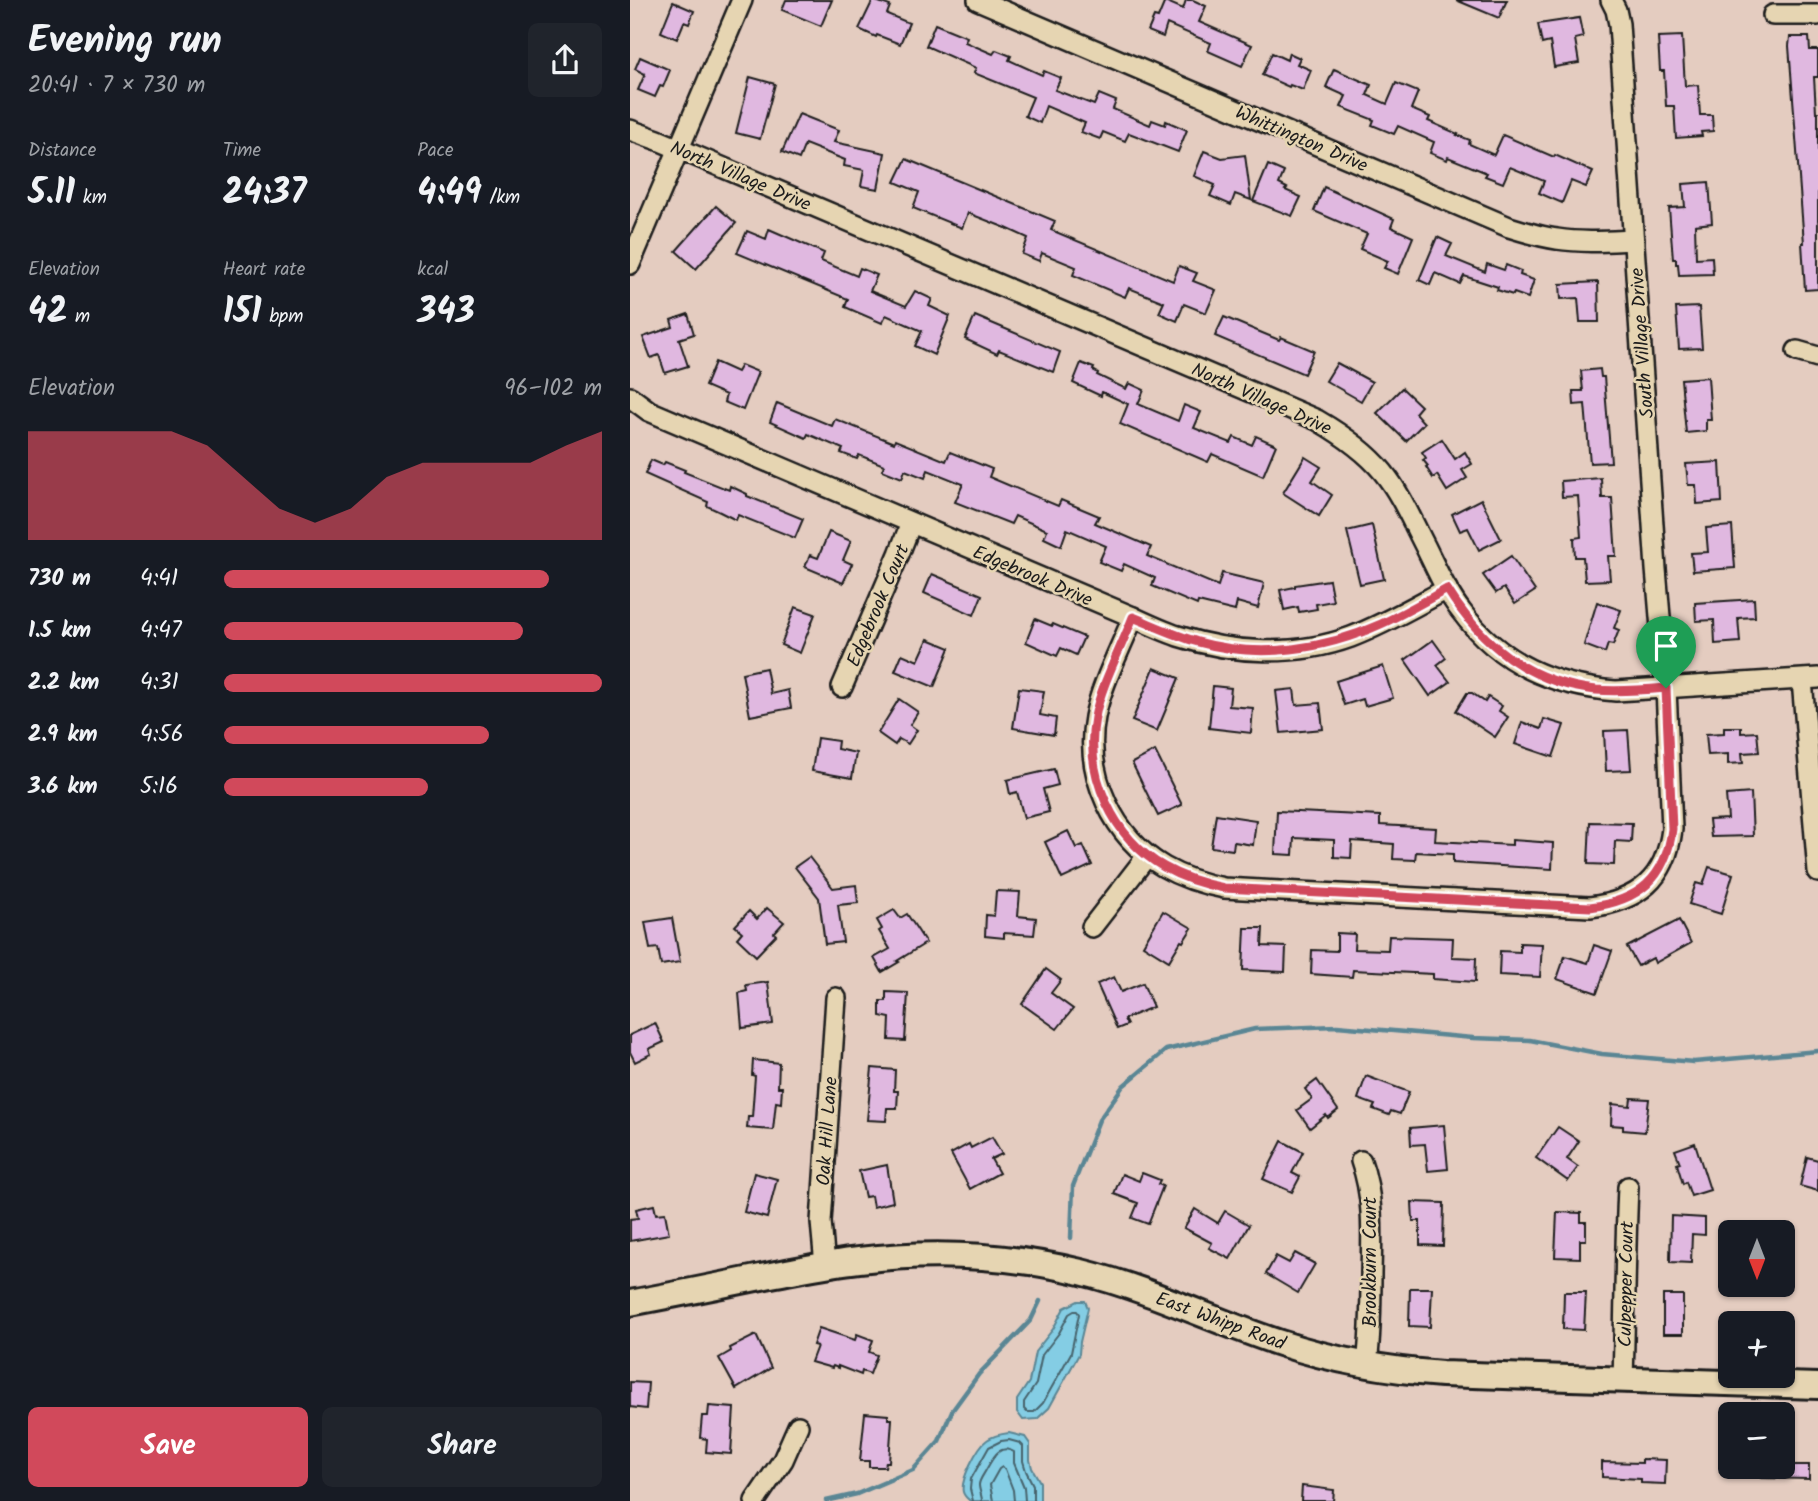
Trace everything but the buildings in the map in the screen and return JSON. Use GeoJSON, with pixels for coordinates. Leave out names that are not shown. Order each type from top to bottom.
{"type":"FeatureCollection","features":[{"type":"Feature","properties":{"kind":"main road","name":"East Whipp Road"},"geometry":{"type":"LineString","coordinates":[[630,1303],[860,1259],[922,1255],[960,1256],[1037,1264],[1079,1272],[1118,1283],[1281,1343],[1412,1372],[1818,1386]]}},
{"type":"Feature","properties":{"kind":"street"},"geometry":{"type":"LineString","coordinates":[[630,264],[742,0]]}},
{"type":"Feature","properties":{"kind":"street","name":"Whittington Drive"},"geometry":{"type":"LineString","coordinates":[[978,0],[1509,227],[1582,242],[1634,240]]}},
{"type":"Feature","properties":{"kind":"street","name":"South Village Drive"},"geometry":{"type":"LineString","coordinates":[[1133,617],[1095,718],[1094,756],[1098,780],[1104,799],[1124,833],[1147,856],[1184,878],[1224,888],[1590,907],[1624,900],[1650,883],[1666,858],[1671,844],[1666,688],[1619,24],[1611,0]]}},
{"type":"Feature","properties":{"kind":"street"},"geometry":{"type":"LineString","coordinates":[[1773,15],[1818,15]]}},
{"type":"Feature","properties":{"kind":"street","name":"North Village Drive"},"geometry":{"type":"LineString","coordinates":[[630,130],[1317,420],[1343,435],[1367,455],[1396,490],[1460,611],[1480,634],[1503,654],[1527,669],[1559,682],[1616,691],[1810,679]]}},
{"type":"Feature","properties":{"kind":"street"},"geometry":{"type":"LineString","coordinates":[[1797,351],[1818,356]]}},
{"type":"Feature","properties":{"kind":"street","name":"Edgebrook Drive"},"geometry":{"type":"LineString","coordinates":[[630,397],[649,411],[1175,635],[1201,643],[1255,651],[1314,647],[1349,638],[1382,624],[1447,589]]}},
{"type":"Feature","properties":{"kind":"street","name":"Edgebrook Court"},"geometry":{"type":"LineString","coordinates":[[842,687],[911,523]]}},
{"type":"Feature","properties":{"kind":"street"},"geometry":{"type":"LineString","coordinates":[[1810,679],[1818,872]]}},
{"type":"Feature","properties":{"kind":"street"},"geometry":{"type":"LineString","coordinates":[[1092,927],[1147,856]]}},
{"type":"Feature","properties":{"kind":"street","name":"Oak Hill Lane"},"geometry":{"type":"LineString","coordinates":[[825,1265],[821,1222],[835,998]]}},
{"type":"Feature","properties":{"kind":"street","name":"Brookburn Court"},"geometry":{"type":"LineString","coordinates":[[1361,1161],[1370,1193],[1372,1213],[1371,1320],[1367,1364]]}},
{"type":"Feature","properties":{"kind":"street","name":"Culpepper Court"},"geometry":{"type":"LineString","coordinates":[[1623,1380],[1628,1187]]}},
{"type":"Feature","properties":{"kind":"street"},"geometry":{"type":"LineString","coordinates":[[755,1501],[783,1460],[798,1426]]}},
{"type":"Feature","properties":{"kind":"water"},"geometry":{"type":"Polygon","coordinates":[[[1078,1301],[1085,1301],[1088,1308],[1079,1354],[1049,1408],[1037,1419],[1023,1420],[1017,1412],[1017,1400],[1029,1382],[1035,1352],[1053,1329],[1064,1308],[1078,1301]]]}},
{"type":"Feature","properties":{"kind":"water"},"geometry":{"type":"Polygon","coordinates":[[[1009,1433],[1025,1437],[1030,1444],[1032,1468],[1040,1482],[1040,1501],[970,1501],[963,1493],[963,1487],[975,1456],[987,1440],[1009,1433]]]}},
{"type":"Feature","properties":{"kind":"waterway"},"geometry":{"type":"LineString","coordinates":[[1071,1238],[1073,1186],[1099,1120],[1123,1086],[1166,1050],[1255,1029],[1337,1026],[1473,1038],[1530,1040],[1602,1054],[1694,1062],[1818,1051]]}},
{"type":"Feature","properties":{"kind":"waterway"},"geometry":{"type":"LineString","coordinates":[[826,1501],[857,1494],[913,1470],[939,1441],[952,1411],[979,1374],[1031,1320],[1040,1301]]}},
{"type":"Feature","properties":{"kind":"route"},"geometry":{"type":"LineString","coordinates":[[1447,589],[1460,611],[1480,634],[1503,654],[1527,669],[1570,685],[1593,689],[1616,691],[1666,688],[1671,844],[1659,871],[1650,883],[1624,900],[1610,905],[1590,907],[1224,888],[1204,884],[1184,878],[1164,867],[1147,856],[1124,833],[1104,799],[1094,756],[1095,718],[1100,699],[1133,617],[1201,643],[1255,651],[1287,650],[1314,647],[1349,638],[1382,624],[1447,589]]}}]}
